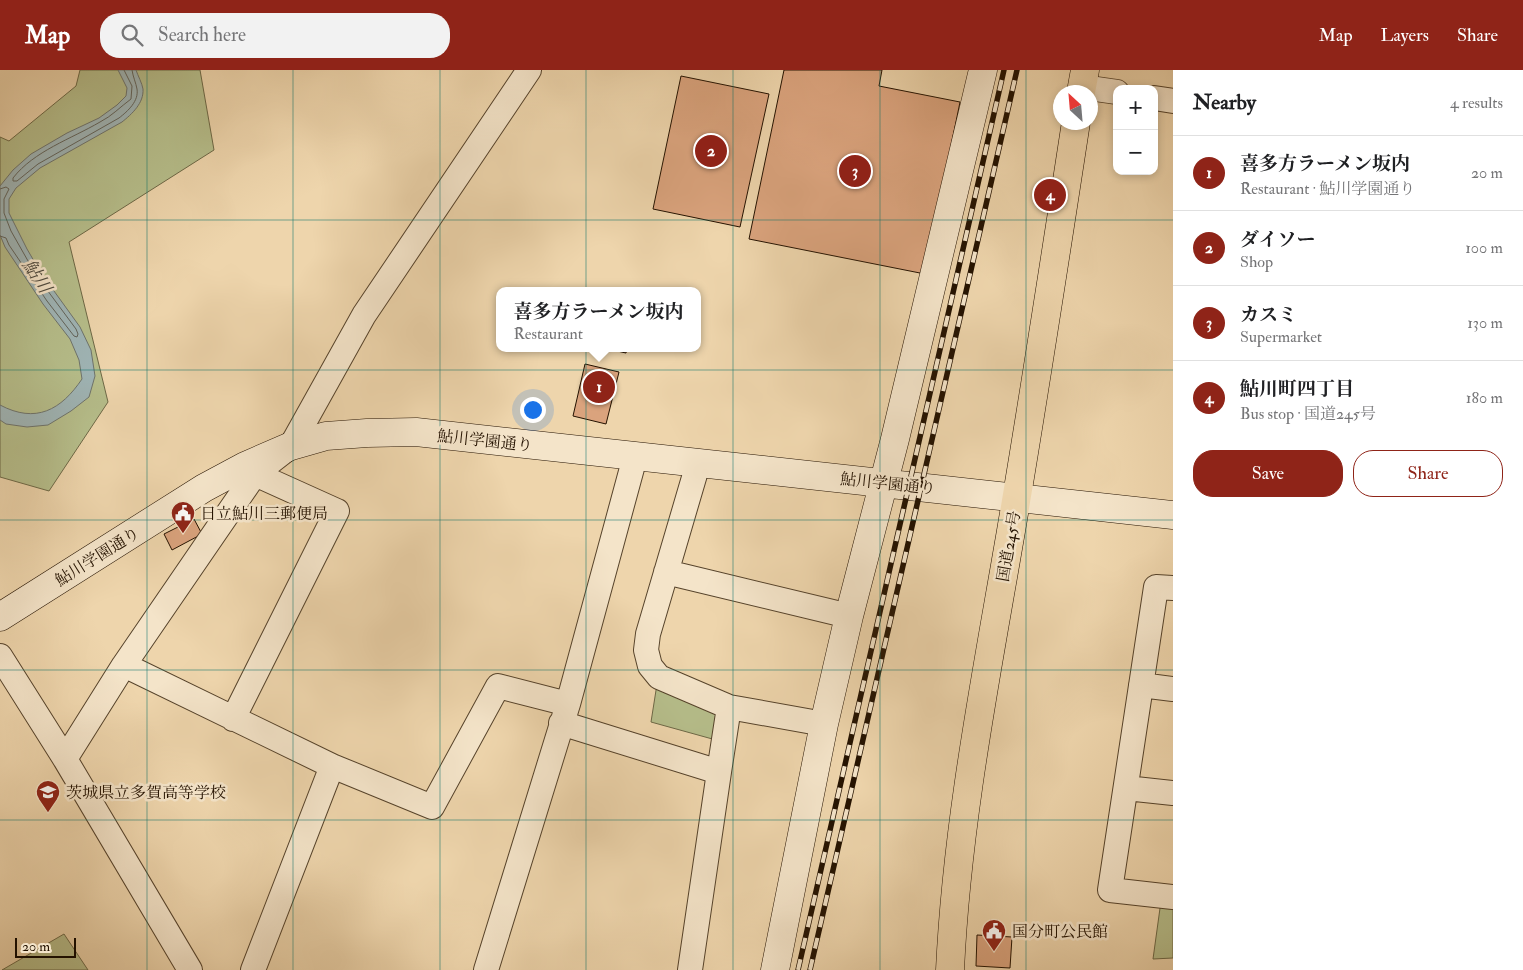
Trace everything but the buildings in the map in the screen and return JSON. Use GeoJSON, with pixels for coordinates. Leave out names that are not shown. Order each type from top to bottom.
{"type":"FeatureCollection","features":[{"type":"Feature","properties":{"kind":"highway","name":"国道245号"},"geometry":{"type":"LineString","coordinates":[[950,970],[959,849],[971,760],[1017,497],[1075,130]]}},
{"type":"Feature","properties":{"kind":"street"},"geometry":{"type":"LineString","coordinates":[[65,759],[124,665],[254,474],[291,446],[364,315],[529,70]]}},
{"type":"Feature","properties":{"kind":"street"},"geometry":{"type":"LineString","coordinates":[[775,970],[824,724],[983,70]]}},
{"type":"Feature","properties":{"kind":"street"},"geometry":{"type":"LineString","coordinates":[[1082,83],[1113,91]]}},
{"type":"Feature","properties":{"kind":"street"},"geometry":{"type":"LineString","coordinates":[[1158,99],[1173,101]]}},
{"type":"Feature","properties":{"kind":"street","name":"鮎川学園通り"},"geometry":{"type":"LineString","coordinates":[[0,617],[204,488],[244,466],[291,446],[326,436],[416,432],[1173,515]]}},
{"type":"Feature","properties":{"kind":"street"},"geometry":{"type":"LineString","coordinates":[[486,970],[565,713],[635,457]]}},
{"type":"Feature","properties":{"kind":"street"},"geometry":{"type":"LineString","coordinates":[[698,464],[648,634],[646,650],[650,666],[659,678],[729,707],[824,724]]}},
{"type":"Feature","properties":{"kind":"street"},"geometry":{"type":"LineString","coordinates":[[233,719],[337,511],[254,474]]}},
{"type":"Feature","properties":{"kind":"street"},"geometry":{"type":"LineString","coordinates":[[666,572],[849,616]]}},
{"type":"Feature","properties":{"kind":"street"},"geometry":{"type":"LineString","coordinates":[[1173,588],[1156,587],[1110,890],[1173,897]]}},
{"type":"Feature","properties":{"kind":"street"},"geometry":{"type":"LineString","coordinates":[[0,656],[65,759],[190,970]]}},
{"type":"Feature","properties":{"kind":"street"},"geometry":{"type":"LineString","coordinates":[[124,665],[332,766],[432,807],[498,686],[718,772]]}},
{"type":"Feature","properties":{"kind":"street"},"geometry":{"type":"LineString","coordinates":[[1141,685],[1173,689]]}},
{"type":"Feature","properties":{"kind":"street"},"geometry":{"type":"LineString","coordinates":[[690,970],[729,707]]}},
{"type":"Feature","properties":{"kind":"street"},"geometry":{"type":"LineString","coordinates":[[253,970],[332,766]]}},
{"type":"Feature","properties":{"kind":"street"},"geometry":{"type":"LineString","coordinates":[[1126,788],[1173,793]]}},
{"type":"Feature","properties":{"kind":"green space"},"geometry":{"type":"Polygon","coordinates":[[[80,70],[200,70],[214,150],[69,242],[108,402],[49,491],[0,477],[0,137],[9,141],[76,86],[80,70]]]}},
{"type":"Feature","properties":{"kind":"green space"},"geometry":{"type":"Polygon","coordinates":[[[657,684],[721,716],[716,740],[651,722],[657,684]]]}},
{"type":"Feature","properties":{"kind":"green space"},"geometry":{"type":"Polygon","coordinates":[[[1161,901],[1173,902],[1173,958],[1153,959],[1161,901]]]}},
{"type":"Feature","properties":{"kind":"green space"},"geometry":{"type":"Polygon","coordinates":[[[64,934],[88,970],[2,970],[64,934]]]}},
{"type":"Feature","properties":{"kind":"water","name":"鮎川"},"geometry":{"type":"Polygon","coordinates":[[[118,70],[136,70],[142,84],[142,99],[133,112],[122,122],[40,168],[16,188],[9,199],[9,213],[27,249],[41,273],[80,327],[91,350],[95,376],[89,397],[48,425],[27,427],[6,424],[0,420],[0,405],[13,411],[25,413],[47,411],[65,399],[82,379],[79,360],[70,339],[43,304],[5,247],[0,235],[0,186],[13,170],[31,154],[67,133],[99,118],[117,105],[126,96],[127,88],[118,70]]]}},
{"type":"Feature","properties":{"kind":"railway"},"geometry":{"type":"LineString","coordinates":[[798,970],[1004,70]]}},
{"type":"Feature","properties":{"kind":"railway"},"geometry":{"type":"LineString","coordinates":[[810,970],[1017,70]]}},
{"type":"Feature","properties":{"kind":"place","name":"ダイソー"},"geometry":{"type":"Point","coordinates":[711,151]}},
{"type":"Feature","properties":{"kind":"place","name":"カスミ"},"geometry":{"type":"Point","coordinates":[855,171]}},
{"type":"Feature","properties":{"kind":"place","name":"鮎川町四丁目"},"geometry":{"type":"Point","coordinates":[1050,195]}},
{"type":"Feature","properties":{"kind":"place","name":"喜多方ラーメン坂内"},"geometry":{"type":"Point","coordinates":[599,387]}},
{"type":"Feature","properties":{"kind":"place","name":"日立鮎川三郵便局"},"geometry":{"type":"Point","coordinates":[183,534]}},
{"type":"Feature","properties":{"kind":"place","name":"茨城県立多賀高等学校"},"geometry":{"type":"Point","coordinates":[48,813]}},
{"type":"Feature","properties":{"kind":"place","name":"国分町公民館"},"geometry":{"type":"Point","coordinates":[994,952]}}]}
